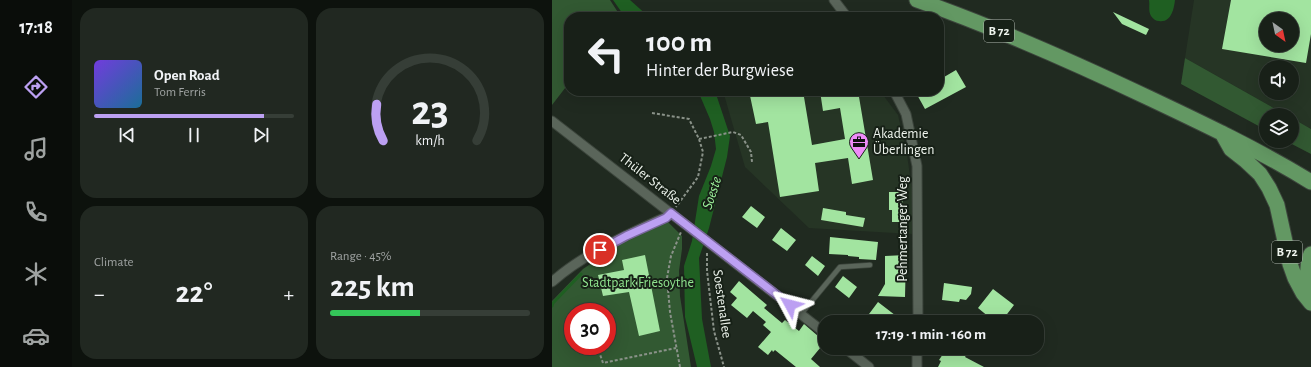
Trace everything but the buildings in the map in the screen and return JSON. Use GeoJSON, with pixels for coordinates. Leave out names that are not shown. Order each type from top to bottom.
{"type":"FeatureCollection","features":[{"type":"Feature","properties":{"kind":"highway","name":"B 72"},"geometry":{"type":"LineString","coordinates":[[917,0],[990,26],[1080,65],[1222,133],[1311,182]]}},
{"type":"Feature","properties":{"kind":"highway","name":"B 72"},"geometry":{"type":"LineString","coordinates":[[1222,133],[1231,149],[1246,160],[1260,174],[1269,188],[1277,205],[1290,264],[1295,278],[1303,293],[1311,303]]}},
{"type":"Feature","properties":{"kind":"highway","name":"B 72"},"geometry":{"type":"LineString","coordinates":[[1311,254],[1308,261],[1307,274],[1311,293]]}},
{"type":"Feature","properties":{"kind":"street"},"geometry":{"type":"LineString","coordinates":[[834,0],[843,12]]}},
{"type":"Feature","properties":{"kind":"street","name":"Pehmertanger Weg"},"geometry":{"type":"LineString","coordinates":[[897,96],[906,114],[917,166],[918,315]]}},
{"type":"Feature","properties":{"kind":"street","name":"Thüler Straße"},"geometry":{"type":"LineString","coordinates":[[552,121],[671,213],[685,228],[709,242],[818,327]]}},
{"type":"Feature","properties":{"kind":"street"},"geometry":{"type":"LineString","coordinates":[[552,282],[587,257],[626,236],[666,218],[671,213]]}},
{"type":"Feature","properties":{"kind":"street"},"geometry":{"type":"LineString","coordinates":[[854,355],[869,367]]}},
{"type":"Feature","properties":{"kind":"street"},"geometry":{"type":"LineString","coordinates":[[917,355],[917,367]]}},
{"type":"Feature","properties":{"kind":"lane"},"geometry":{"type":"LineString","coordinates":[[801,314],[840,267],[870,265]]}},
{"type":"Feature","properties":{"kind":"path"},"geometry":{"type":"LineString","coordinates":[[652,113],[689,119],[704,152],[698,177],[671,213]]}},
{"type":"Feature","properties":{"kind":"path"},"geometry":{"type":"LineString","coordinates":[[699,139],[733,132],[741,135],[751,152],[752,162]]}},
{"type":"Feature","properties":{"kind":"path"},"geometry":{"type":"LineString","coordinates":[[680,367],[670,312],[667,278],[671,256],[685,228]]}},
{"type":"Feature","properties":{"kind":"path","name":"Soestenallee"},"geometry":{"type":"LineString","coordinates":[[709,242],[707,250],[707,271],[714,331],[724,367]]}},
{"type":"Feature","properties":{"kind":"path"},"geometry":{"type":"LineString","coordinates":[[600,355],[603,363],[676,348]]}},
{"type":"Feature","properties":{"kind":"shaded area"},"geometry":{"type":"Polygon","coordinates":[[[1194,0],[1311,0],[1311,129],[1299,122],[1299,108],[1274,108],[1259,100],[1299,100],[1299,60],[1259,60],[1259,100],[1185,58],[1194,0]]]}},
{"type":"Feature","properties":{"kind":"shaded area"},"geometry":{"type":"Polygon","coordinates":[[[724,96],[884,96],[898,115],[907,155],[912,190],[912,234],[809,228],[745,167],[724,96]]]}},
{"type":"Feature","properties":{"kind":"green space"},"geometry":{"type":"Polygon","coordinates":[[[552,0],[610,0],[618,12],[564,12],[564,89],[552,105],[552,0]]]}},
{"type":"Feature","properties":{"kind":"green space"},"geometry":{"type":"Polygon","coordinates":[[[1185,58],[1274,108],[1259,108],[1259,126],[1181,84],[1185,58]]]}},
{"type":"Feature","properties":{"kind":"green space"},"geometry":{"type":"Polygon","coordinates":[[[1299,122],[1311,129],[1311,154],[1299,148],[1299,122]]]}},
{"type":"Feature","properties":{"kind":"green space","name":"Stadtpark Friesoythe"},"geometry":{"type":"Polygon","coordinates":[[[668,222],[682,236],[679,271],[680,296],[691,367],[552,367],[552,301],[583,269],[629,238],[668,222]]]}},
{"type":"Feature","properties":{"kind":"water"},"geometry":{"type":"Polygon","coordinates":[[[613,0],[630,0],[643,12],[621,12],[613,0]]]}},
{"type":"Feature","properties":{"kind":"water"},"geometry":{"type":"Polygon","coordinates":[[[1149,0],[1175,0],[1173,11],[1169,18],[1163,21],[1154,19],[1151,16],[1149,0]]]}},
{"type":"Feature","properties":{"kind":"water","name":"Soeste"},"geometry":{"type":"Polygon","coordinates":[[[700,96],[717,96],[730,136],[727,157],[709,228],[699,258],[702,319],[711,367],[697,367],[685,317],[684,266],[692,241],[699,196],[716,149],[714,132],[700,96]]]}},
{"type":"Feature","properties":{"kind":"waterway"},"geometry":{"type":"LineString","coordinates":[[552,306],[553,303],[581,274]]}},
{"type":"Feature","properties":{"kind":"place","name":"Akademie Überlingen"},"geometry":{"type":"Point","coordinates":[859,159]}},
{"type":"Feature","properties":{"kind":"route"},"geometry":{"type":"LineString","coordinates":[[600,250],[626,236],[666,218],[671,213],[790,305]]}}]}
